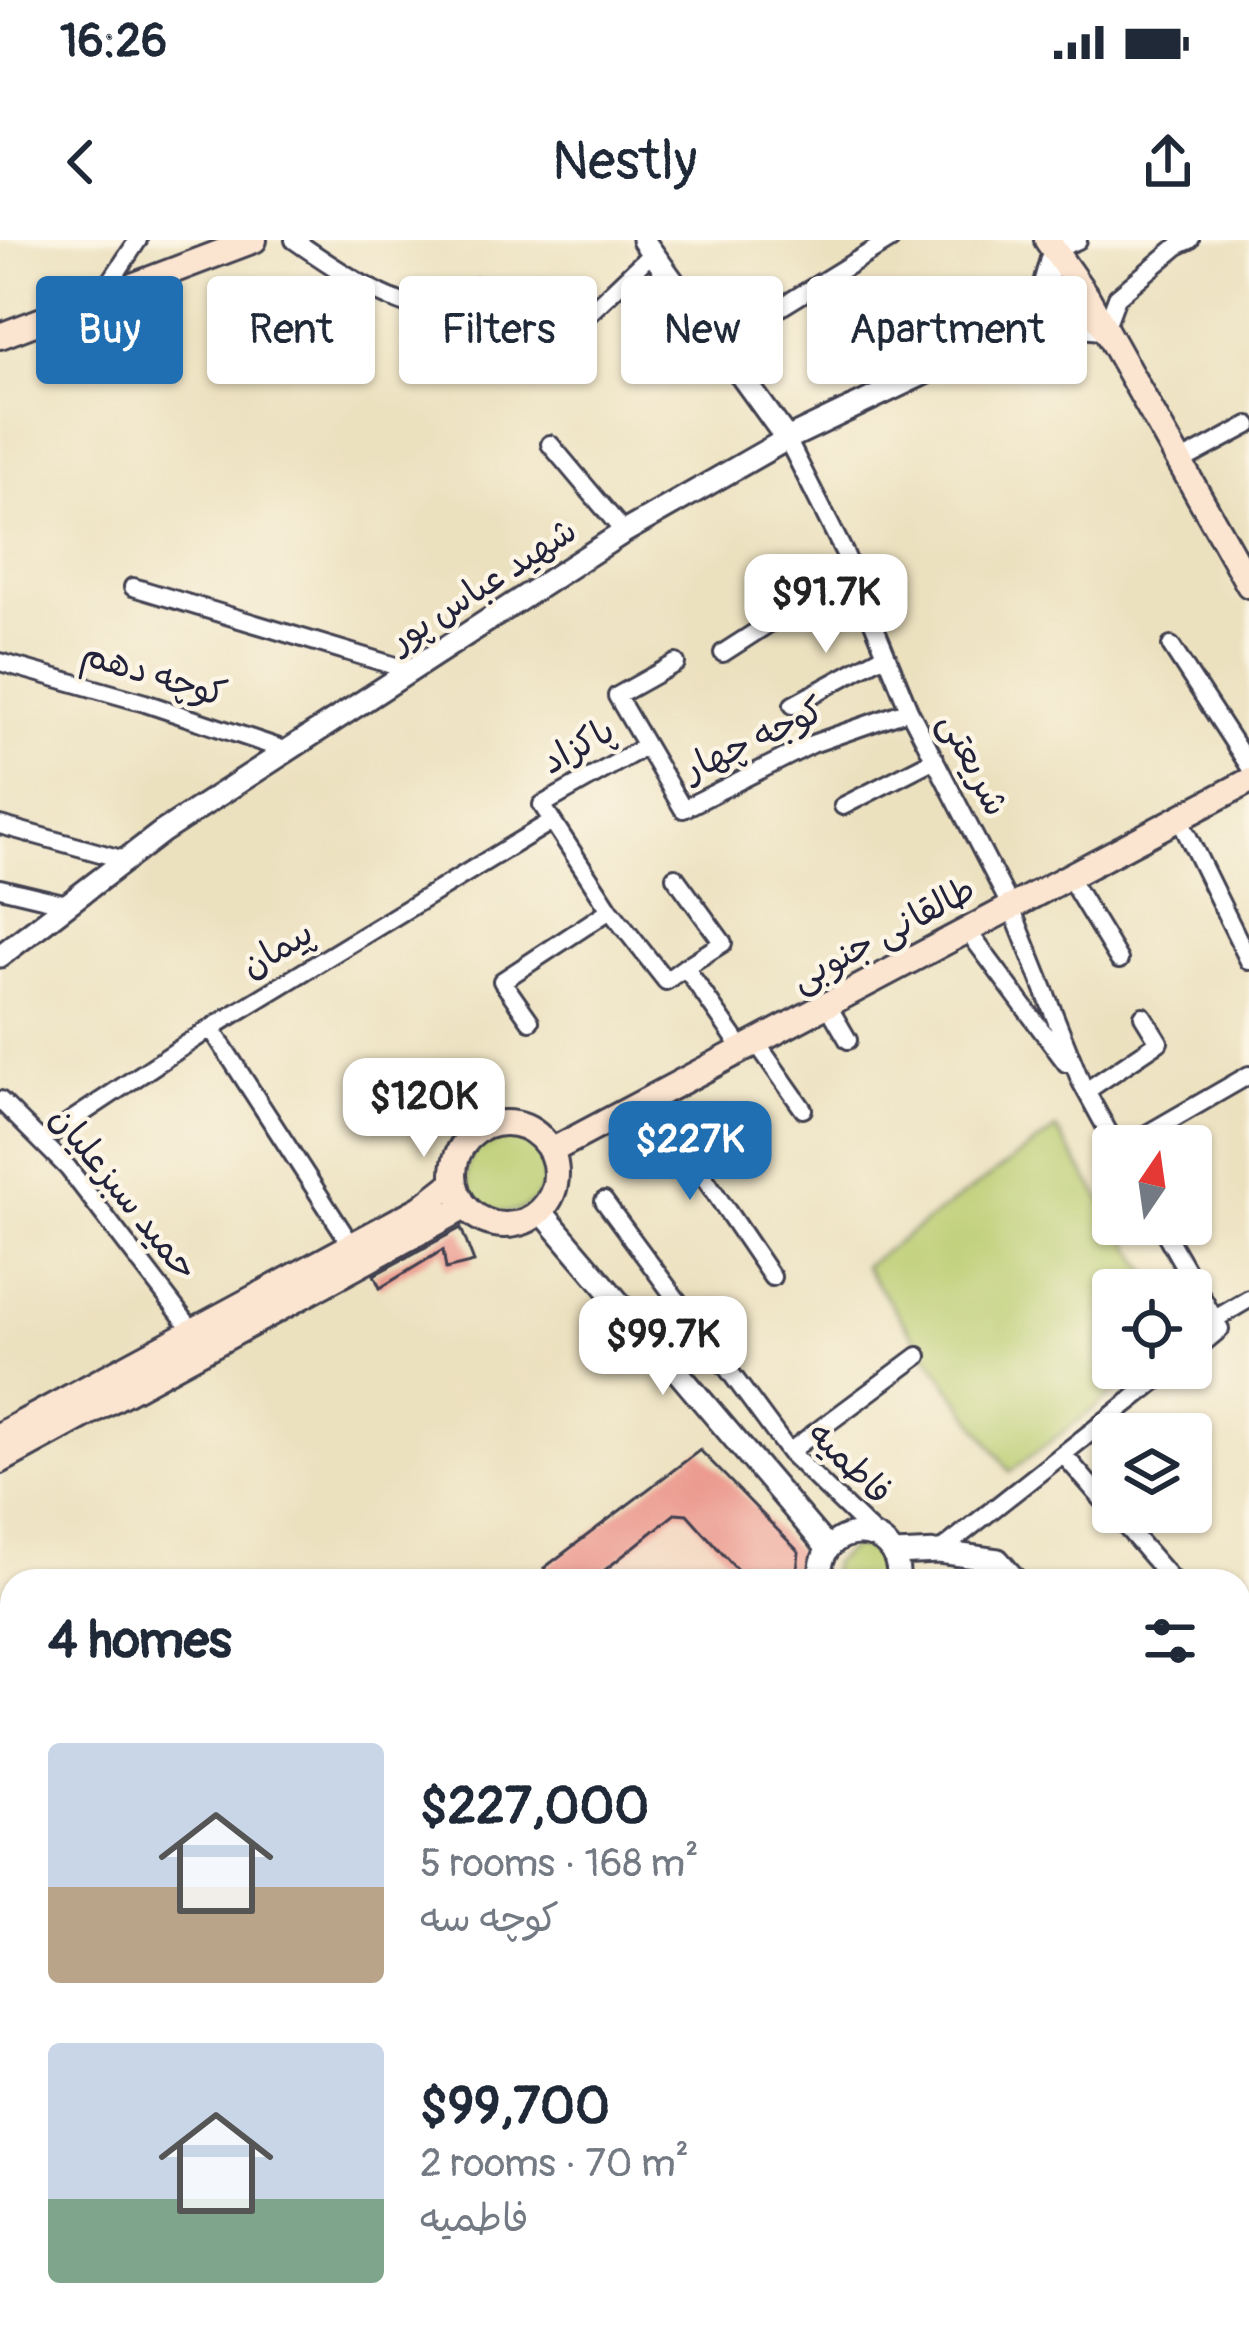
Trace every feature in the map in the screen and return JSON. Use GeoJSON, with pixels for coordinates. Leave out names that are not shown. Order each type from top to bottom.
{"type":"FeatureCollection","features":[{"type":"Feature","properties":{"kind":"main road"},"geometry":{"type":"LineString","coordinates":[[156,276],[254,240]]}},
{"type":"Feature","properties":{"kind":"main road"},"geometry":{"type":"LineString","coordinates":[[1059,243],[1249,585]]}},
{"type":"Feature","properties":{"kind":"main road"},"geometry":{"type":"LineString","coordinates":[[2,334],[36,321]]}},
{"type":"Feature","properties":{"kind":"main road","name":"طالقانی جنوبی"},"geometry":{"type":"LineString","coordinates":[[551,1151],[1249,781]]}},
{"type":"Feature","properties":{"kind":"main road"},"geometry":{"type":"LineString","coordinates":[[496,1123],[528,1128],[551,1151],[556,1183],[541,1211],[511,1226],[478,1218],[465,1207],[454,1183],[458,1151],[481,1128],[496,1123]]}},
{"type":"Feature","properties":{"kind":"main road"},"geometry":{"type":"LineString","coordinates":[[0,1435],[421,1208],[454,1183]]}},
{"type":"Feature","properties":{"kind":"main road"},"geometry":{"type":"LineString","coordinates":[[0,1462],[465,1207]]}},
{"type":"Feature","properties":{"kind":"street"},"geometry":{"type":"LineString","coordinates":[[114,276],[138,240]]}},
{"type":"Feature","properties":{"kind":"street"},"geometry":{"type":"LineString","coordinates":[[294,240],[399,300]]}},
{"type":"Feature","properties":{"kind":"street"},"geometry":{"type":"LineString","coordinates":[[783,306],[890,240]]}},
{"type":"Feature","properties":{"kind":"street"},"geometry":{"type":"LineString","coordinates":[[1087,327],[1106,329],[1117,297],[1179,244],[1190,240]]}},
{"type":"Feature","properties":{"kind":"street"},"geometry":{"type":"LineString","coordinates":[[1048,276],[1059,243]]}},
{"type":"Feature","properties":{"kind":"street"},"geometry":{"type":"LineString","coordinates":[[597,301],[648,246]]}},
{"type":"Feature","properties":{"kind":"street","name":"شریعتی"},"geometry":{"type":"LineString","coordinates":[[648,246],[670,276]]}},
{"type":"Feature","properties":{"kind":"street","name":"شریعتی"},"geometry":{"type":"LineString","coordinates":[[747,384],[787,439],[852,571],[909,710],[1011,907],[1084,1087]]}},
{"type":"Feature","properties":{"kind":"street","name":"شهید عباس پور"},"geometry":{"type":"LineString","coordinates":[[0,956],[125,860],[624,532],[787,439],[902,384]]}},
{"type":"Feature","properties":{"kind":"street"},"geometry":{"type":"LineString","coordinates":[[1180,462],[1249,425]]}},
{"type":"Feature","properties":{"kind":"street"},"geometry":{"type":"LineString","coordinates":[[550,444],[624,532]]}},
{"type":"Feature","properties":{"kind":"street"},"geometry":{"type":"LineString","coordinates":[[723,653],[852,571]]}},
{"type":"Feature","properties":{"kind":"street"},"geometry":{"type":"LineString","coordinates":[[133,587],[412,671]]}},
{"type":"Feature","properties":{"kind":"street"},"geometry":{"type":"LineString","coordinates":[[1171,646],[1249,766]]}},
{"type":"Feature","properties":{"kind":"street"},"geometry":{"type":"LineString","coordinates":[[793,705],[886,654]]}},
{"type":"Feature","properties":{"kind":"street","name":"کوچه دهم"},"geometry":{"type":"LineString","coordinates":[[0,662],[288,751]]}},
{"type":"Feature","properties":{"kind":"street","name":"کوجه چهار"},"geometry":{"type":"LineString","coordinates":[[676,663],[617,696],[683,809],[812,744],[909,710]]}},
{"type":"Feature","properties":{"kind":"street","name":"پاکزاد"},"geometry":{"type":"LineString","coordinates":[[547,813],[646,746]]}},
{"type":"Feature","properties":{"kind":"street"},"geometry":{"type":"LineString","coordinates":[[843,806],[934,759]]}},
{"type":"Feature","properties":{"kind":"street"},"geometry":{"type":"LineString","coordinates":[[547,813],[610,910],[666,981],[723,943],[675,877]]}},
{"type":"Feature","properties":{"kind":"street","name":"پیمان"},"geometry":{"type":"LineString","coordinates":[[42,1140],[547,813]]}},
{"type":"Feature","properties":{"kind":"street"},"geometry":{"type":"LineString","coordinates":[[1180,820],[1249,961]]}},
{"type":"Feature","properties":{"kind":"street"},"geometry":{"type":"LineString","coordinates":[[0,825],[125,860]]}},
{"type":"Feature","properties":{"kind":"street"},"geometry":{"type":"LineString","coordinates":[[1068,876],[1119,960]]}},
{"type":"Feature","properties":{"kind":"street"},"geometry":{"type":"LineString","coordinates":[[0,888],[67,904]]}},
{"type":"Feature","properties":{"kind":"street"},"geometry":{"type":"LineString","coordinates":[[530,1021],[502,981],[610,910]]}},
{"type":"Feature","properties":{"kind":"street"},"geometry":{"type":"LineString","coordinates":[[967,931],[1084,1087],[1105,1125]]}},
{"type":"Feature","properties":{"kind":"street"},"geometry":{"type":"LineString","coordinates":[[685,967],[803,1109]]}},
{"type":"Feature","properties":{"kind":"street"},"geometry":{"type":"LineString","coordinates":[[827,1004],[848,1040]]}},
{"type":"Feature","properties":{"kind":"street"},"geometry":{"type":"LineString","coordinates":[[1084,1087],[1159,1042],[1143,1016]]}},
{"type":"Feature","properties":{"kind":"street"},"geometry":{"type":"LineString","coordinates":[[211,1028],[352,1246]]}},
{"type":"Feature","properties":{"kind":"street"},"geometry":{"type":"LineString","coordinates":[[1162,1125],[1249,1075]]}},
{"type":"Feature","properties":{"kind":"street"},"geometry":{"type":"LineString","coordinates":[[651,1099],[772,1277]]}},
{"type":"Feature","properties":{"kind":"street","name":"حمید سبزعلیان"},"geometry":{"type":"LineString","coordinates":[[0,1100],[68,1168],[193,1331]]}},
{"type":"Feature","properties":{"kind":"street","name":"فاطمیه"},"geometry":{"type":"LineString","coordinates":[[604,1201],[789,1452],[886,1546]]}},
{"type":"Feature","properties":{"kind":"street","name":"فاطمیه"},"geometry":{"type":"LineString","coordinates":[[541,1211],[828,1549]]}},
{"type":"Feature","properties":{"kind":"street"},"geometry":{"type":"LineString","coordinates":[[1172,1245],[1220,1329],[1212,1336]]}},
{"type":"Feature","properties":{"kind":"street"},"geometry":{"type":"LineString","coordinates":[[1215,1319],[1249,1299]]}},
{"type":"Feature","properties":{"kind":"street"},"geometry":{"type":"LineString","coordinates":[[789,1452],[918,1356]]}},
{"type":"Feature","properties":{"kind":"street"},"geometry":{"type":"LineString","coordinates":[[939,1552],[1145,1389]]}},
{"type":"Feature","properties":{"kind":"street"},"geometry":{"type":"LineString","coordinates":[[1063,1454],[1163,1569]]}},
{"type":"Feature","properties":{"kind":"street"},"geometry":{"type":"LineString","coordinates":[[821,1569],[828,1549],[846,1536],[868,1534],[886,1546],[998,1560],[1006,1569]]}},
{"type":"Feature","properties":{"kind":"street"},"geometry":{"type":"LineString","coordinates":[[886,1546],[894,1569]]}},
{"type":"Feature","properties":{"kind":"shaded area"},"geometry":{"type":"Polygon","coordinates":[[[700,1450],[798,1552],[797,1569],[544,1568],[700,1450]]]}},
{"type":"Feature","properties":{"kind":"green space"},"geometry":{"type":"Polygon","coordinates":[[[1056,1129],[1092,1185],[1092,1245],[1130,1245],[1146,1269],[1092,1269],[1092,1389],[1120,1389],[1010,1472],[864,1266],[1056,1129]]]}},
{"type":"Feature","properties":{"kind":"green space"},"geometry":{"type":"Polygon","coordinates":[[[506,1134],[534,1145],[545,1173],[534,1201],[506,1212],[478,1201],[467,1173],[478,1145],[506,1134]]]}},
{"type":"Feature","properties":{"kind":"green space"},"geometry":{"type":"Polygon","coordinates":[[[853,1546],[879,1553],[887,1569],[832,1569],[832,1563],[853,1546]]]}},
{"type":"Feature","properties":{"kind":"building"},"geometry":{"type":"Polygon","coordinates":[[[461,1228],[474,1262],[446,1269],[443,1250],[380,1288],[374,1275],[461,1228]]]}},
{"type":"Feature","properties":{"kind":"building"},"geometry":{"type":"Polygon","coordinates":[[[700,1450],[799,1552],[797,1569],[736,1569],[687,1514],[676,1513],[606,1569],[544,1568],[700,1450]]]}}]}
